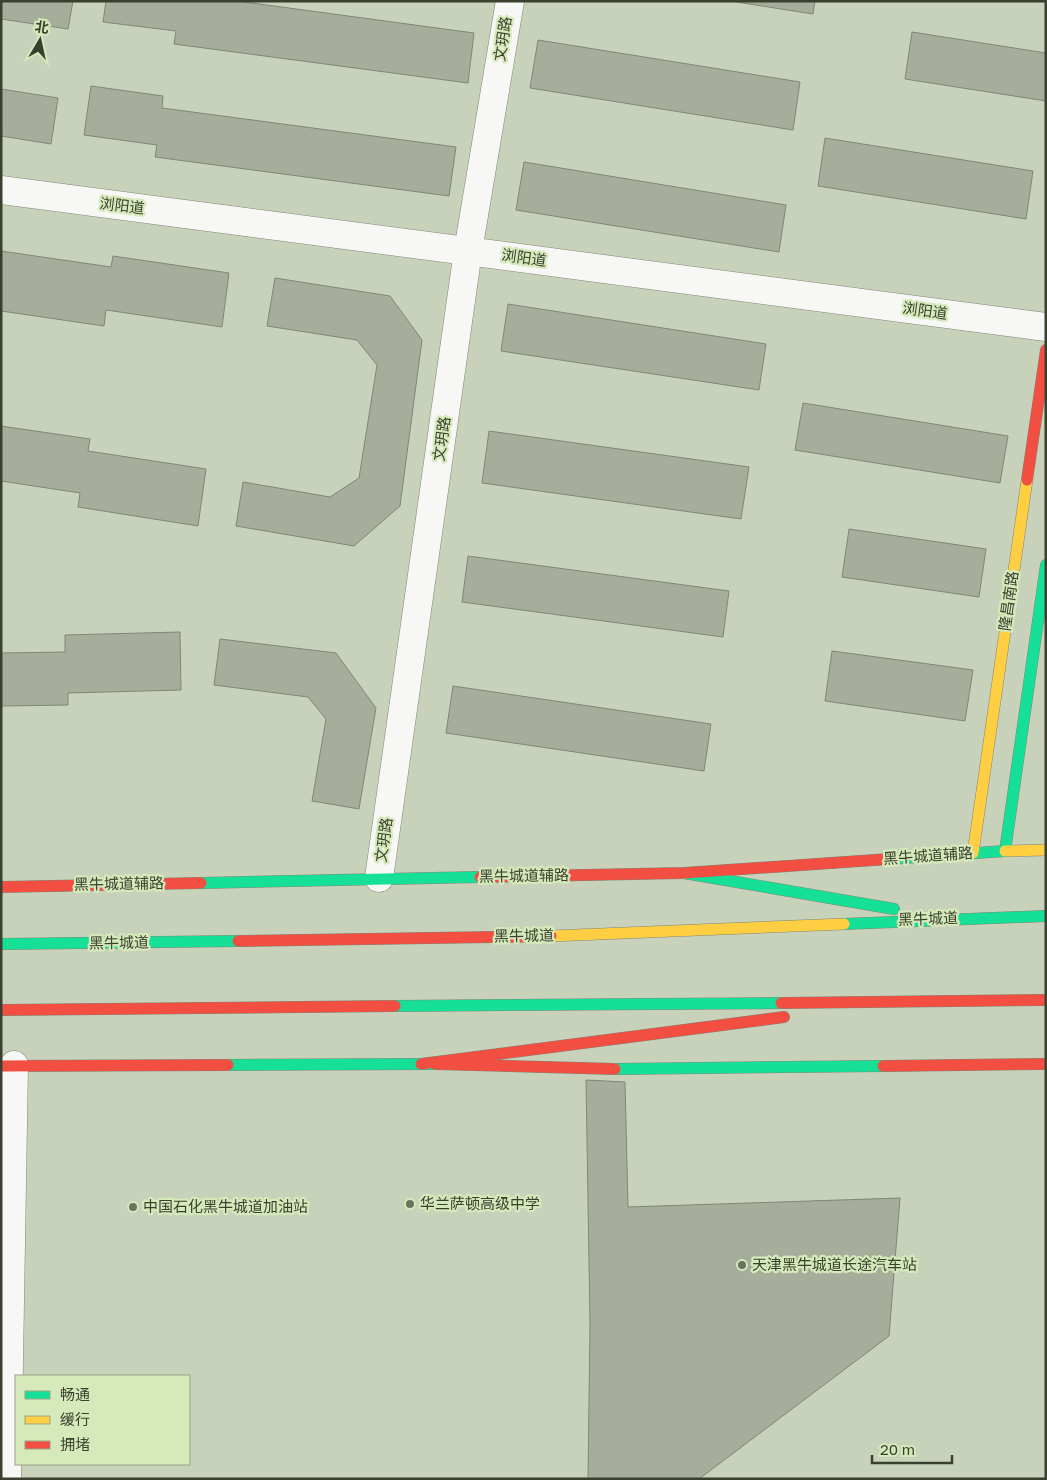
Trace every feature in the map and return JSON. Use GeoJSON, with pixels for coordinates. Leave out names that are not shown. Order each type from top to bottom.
{"type":"FeatureCollection","features":[{"type":"Feature","properties":{"kind":"main road","name":"隆昌南路"},"geometry":{"type":"LineString","coordinates":[[973,853],[1046,350]]}},
{"type":"Feature","properties":{"kind":"main road","name":"隆昌南路"},"geometry":{"type":"LineString","coordinates":[[1005,850],[1046,565]]}},
{"type":"Feature","properties":{"kind":"main road","name":"黑牛城道辅路"},"geometry":{"type":"LineString","coordinates":[[1,887],[684,873],[1005,850],[1046,850]]}},
{"type":"Feature","properties":{"kind":"main road"},"geometry":{"type":"LineString","coordinates":[[684,873],[942,917]]}},
{"type":"Feature","properties":{"kind":"main road","name":"黑牛城道"},"geometry":{"type":"LineString","coordinates":[[1,944],[376,940],[686,932],[942,917],[1046,916]]}},
{"type":"Feature","properties":{"kind":"main road"},"geometry":{"type":"LineString","coordinates":[[1,1010],[1046,1000]]}},
{"type":"Feature","properties":{"kind":"main road"},"geometry":{"type":"LineString","coordinates":[[421,1064],[902,1002]]}},
{"type":"Feature","properties":{"kind":"main road"},"geometry":{"type":"LineString","coordinates":[[8,1065],[421,1064],[615,1069],[1046,1064]]}},
{"type":"Feature","properties":{"kind":"street","name":"文玥路"},"geometry":{"type":"LineString","coordinates":[[379,878],[468,251],[510,1]]}},
{"type":"Feature","properties":{"kind":"street","name":"浏阳道"},"geometry":{"type":"LineString","coordinates":[[1,190],[1046,327]]}},
{"type":"Feature","properties":{"kind":"street"},"geometry":{"type":"LineString","coordinates":[[7,1479],[8,1065]]}},
{"type":"Feature","properties":{"kind":"building"},"geometry":{"type":"Polygon","coordinates":[[[1,1],[73,1],[68,29],[1,19],[1,1]]]}},
{"type":"Feature","properties":{"kind":"building"},"geometry":{"type":"Polygon","coordinates":[[[106,1],[237,1],[474,33],[468,83],[174,44],[176,31],[103,22],[106,1]]]}},
{"type":"Feature","properties":{"kind":"building"},"geometry":{"type":"Polygon","coordinates":[[[730,1],[815,1],[813,14],[730,1]]]}},
{"type":"Feature","properties":{"kind":"building"},"geometry":{"type":"Polygon","coordinates":[[[912,32],[1046,53],[1046,101],[905,79],[912,32]]]}},
{"type":"Feature","properties":{"kind":"building"},"geometry":{"type":"Polygon","coordinates":[[[538,40],[800,82],[793,130],[530,88],[538,40]]]}},
{"type":"Feature","properties":{"kind":"building"},"geometry":{"type":"Polygon","coordinates":[[[91,86],[163,96],[162,108],[456,147],[449,196],[155,157],[157,145],[84,135],[91,86]]]}},
{"type":"Feature","properties":{"kind":"building"},"geometry":{"type":"Polygon","coordinates":[[[1,89],[58,98],[51,144],[1,136],[1,89]]]}},
{"type":"Feature","properties":{"kind":"building"},"geometry":{"type":"Polygon","coordinates":[[[825,138],[1033,171],[1026,219],[818,186],[825,138]]]}},
{"type":"Feature","properties":{"kind":"building"},"geometry":{"type":"Polygon","coordinates":[[[524,162],[786,205],[779,252],[516,210],[524,162]]]}},
{"type":"Feature","properties":{"kind":"building"},"geometry":{"type":"Polygon","coordinates":[[[1,251],[111,267],[113,256],[229,273],[222,327],[106,310],[104,326],[1,311],[1,251]]]}},
{"type":"Feature","properties":{"kind":"building"},"geometry":{"type":"Polygon","coordinates":[[[275,278],[390,296],[422,340],[400,506],[354,546],[236,526],[243,482],[330,497],[359,478],[377,365],[357,340],[267,326],[275,278]]]}},
{"type":"Feature","properties":{"kind":"building"},"geometry":{"type":"Polygon","coordinates":[[[508,304],[766,344],[759,390],[501,351],[508,304]]]}},
{"type":"Feature","properties":{"kind":"building"},"geometry":{"type":"Polygon","coordinates":[[[803,403],[1008,436],[1000,483],[795,450],[803,403]]]}},
{"type":"Feature","properties":{"kind":"building"},"geometry":{"type":"Polygon","coordinates":[[[1,426],[90,439],[88,451],[206,469],[198,526],[78,507],[80,493],[1,481],[1,426]]]}},
{"type":"Feature","properties":{"kind":"building"},"geometry":{"type":"Polygon","coordinates":[[[489,431],[749,467],[741,519],[482,483],[489,431]]]}},
{"type":"Feature","properties":{"kind":"building"},"geometry":{"type":"Polygon","coordinates":[[[849,529],[986,549],[979,597],[842,577],[849,529]]]}},
{"type":"Feature","properties":{"kind":"building"},"geometry":{"type":"Polygon","coordinates":[[[468,556],[729,591],[723,637],[462,602],[468,556]]]}},
{"type":"Feature","properties":{"kind":"building"},"geometry":{"type":"Polygon","coordinates":[[[180,632],[181,690],[68,693],[68,705],[1,706],[1,653],[65,652],[65,635],[180,632]]]}},
{"type":"Feature","properties":{"kind":"building"},"geometry":{"type":"Polygon","coordinates":[[[220,639],[336,653],[376,708],[359,809],[312,801],[326,719],[308,697],[214,685],[220,639]]]}},
{"type":"Feature","properties":{"kind":"building"},"geometry":{"type":"Polygon","coordinates":[[[832,651],[973,670],[965,721],[825,701],[832,651]]]}},
{"type":"Feature","properties":{"kind":"building"},"geometry":{"type":"Polygon","coordinates":[[[453,686],[711,724],[704,771],[446,733],[453,686]]]}},
{"type":"Feature","properties":{"kind":"building","name":"天津黑牛城道长途汽车站"},"geometry":{"type":"Polygon","coordinates":[[[586,1080],[625,1082],[628,1207],[900,1198],[889,1336],[699,1479],[588,1479],[590,1323],[586,1080]]]}},
{"type":"Feature","properties":{"kind":"traffic: fast"},"geometry":{"type":"LineString","coordinates":[[889,859],[1005,851],[1046,565]]}},
{"type":"Feature","properties":{"kind":"traffic: fast"},"geometry":{"type":"LineString","coordinates":[[684,873],[894,909]]}},
{"type":"Feature","properties":{"kind":"traffic: fast"},"geometry":{"type":"LineString","coordinates":[[201,883],[480,877]]}},
{"type":"Feature","properties":{"kind":"traffic: fast"},"geometry":{"type":"LineString","coordinates":[[844,924],[1046,916]]}},
{"type":"Feature","properties":{"kind":"traffic: fast"},"geometry":{"type":"LineString","coordinates":[[1,944],[238,941]]}},
{"type":"Feature","properties":{"kind":"traffic: fast"},"geometry":{"type":"LineString","coordinates":[[395,1006],[781,1003]]}},
{"type":"Feature","properties":{"kind":"traffic: fast"},"geometry":{"type":"LineString","coordinates":[[228,1065],[435,1064]]}},
{"type":"Feature","properties":{"kind":"traffic: fast"},"geometry":{"type":"LineString","coordinates":[[615,1069],[883,1066]]}},
{"type":"Feature","properties":{"kind":"traffic: slow"},"geometry":{"type":"LineString","coordinates":[[973,853],[1027,480]]}},
{"type":"Feature","properties":{"kind":"traffic: slow"},"geometry":{"type":"LineString","coordinates":[[1005,851],[1046,850]]}},
{"type":"Feature","properties":{"kind":"traffic: slow"},"geometry":{"type":"LineString","coordinates":[[551,936],[844,924]]}},
{"type":"Feature","properties":{"kind":"traffic: jam"},"geometry":{"type":"LineString","coordinates":[[1027,480],[1046,350]]}},
{"type":"Feature","properties":{"kind":"traffic: jam"},"geometry":{"type":"LineString","coordinates":[[480,877],[684,873],[889,859]]}},
{"type":"Feature","properties":{"kind":"traffic: jam"},"geometry":{"type":"LineString","coordinates":[[1,887],[201,883]]}},
{"type":"Feature","properties":{"kind":"traffic: jam"},"geometry":{"type":"LineString","coordinates":[[238,941],[551,936]]}},
{"type":"Feature","properties":{"kind":"traffic: jam"},"geometry":{"type":"LineString","coordinates":[[781,1003],[1046,1000]]}},
{"type":"Feature","properties":{"kind":"traffic: jam"},"geometry":{"type":"LineString","coordinates":[[1,1010],[395,1006]]}},
{"type":"Feature","properties":{"kind":"traffic: jam"},"geometry":{"type":"LineString","coordinates":[[421,1064],[784,1017]]}},
{"type":"Feature","properties":{"kind":"traffic: jam"},"geometry":{"type":"LineString","coordinates":[[435,1064],[615,1069]]}},
{"type":"Feature","properties":{"kind":"traffic: jam"},"geometry":{"type":"LineString","coordinates":[[883,1066],[1046,1064]]}},
{"type":"Feature","properties":{"kind":"traffic: jam"},"geometry":{"type":"LineString","coordinates":[[1,1066],[228,1065]]}},
{"type":"Feature","properties":{"kind":"place","name":"华兰萨顿高级中学"},"geometry":{"type":"Point","coordinates":[410,1204]}},
{"type":"Feature","properties":{"kind":"place","name":"中国石化黑牛城道加油站"},"geometry":{"type":"Point","coordinates":[133,1207]}},
{"type":"Feature","properties":{"kind":"place","name":"天津黑牛城道长途汽车站"},"geometry":{"type":"Point","coordinates":[742,1265]}}]}
